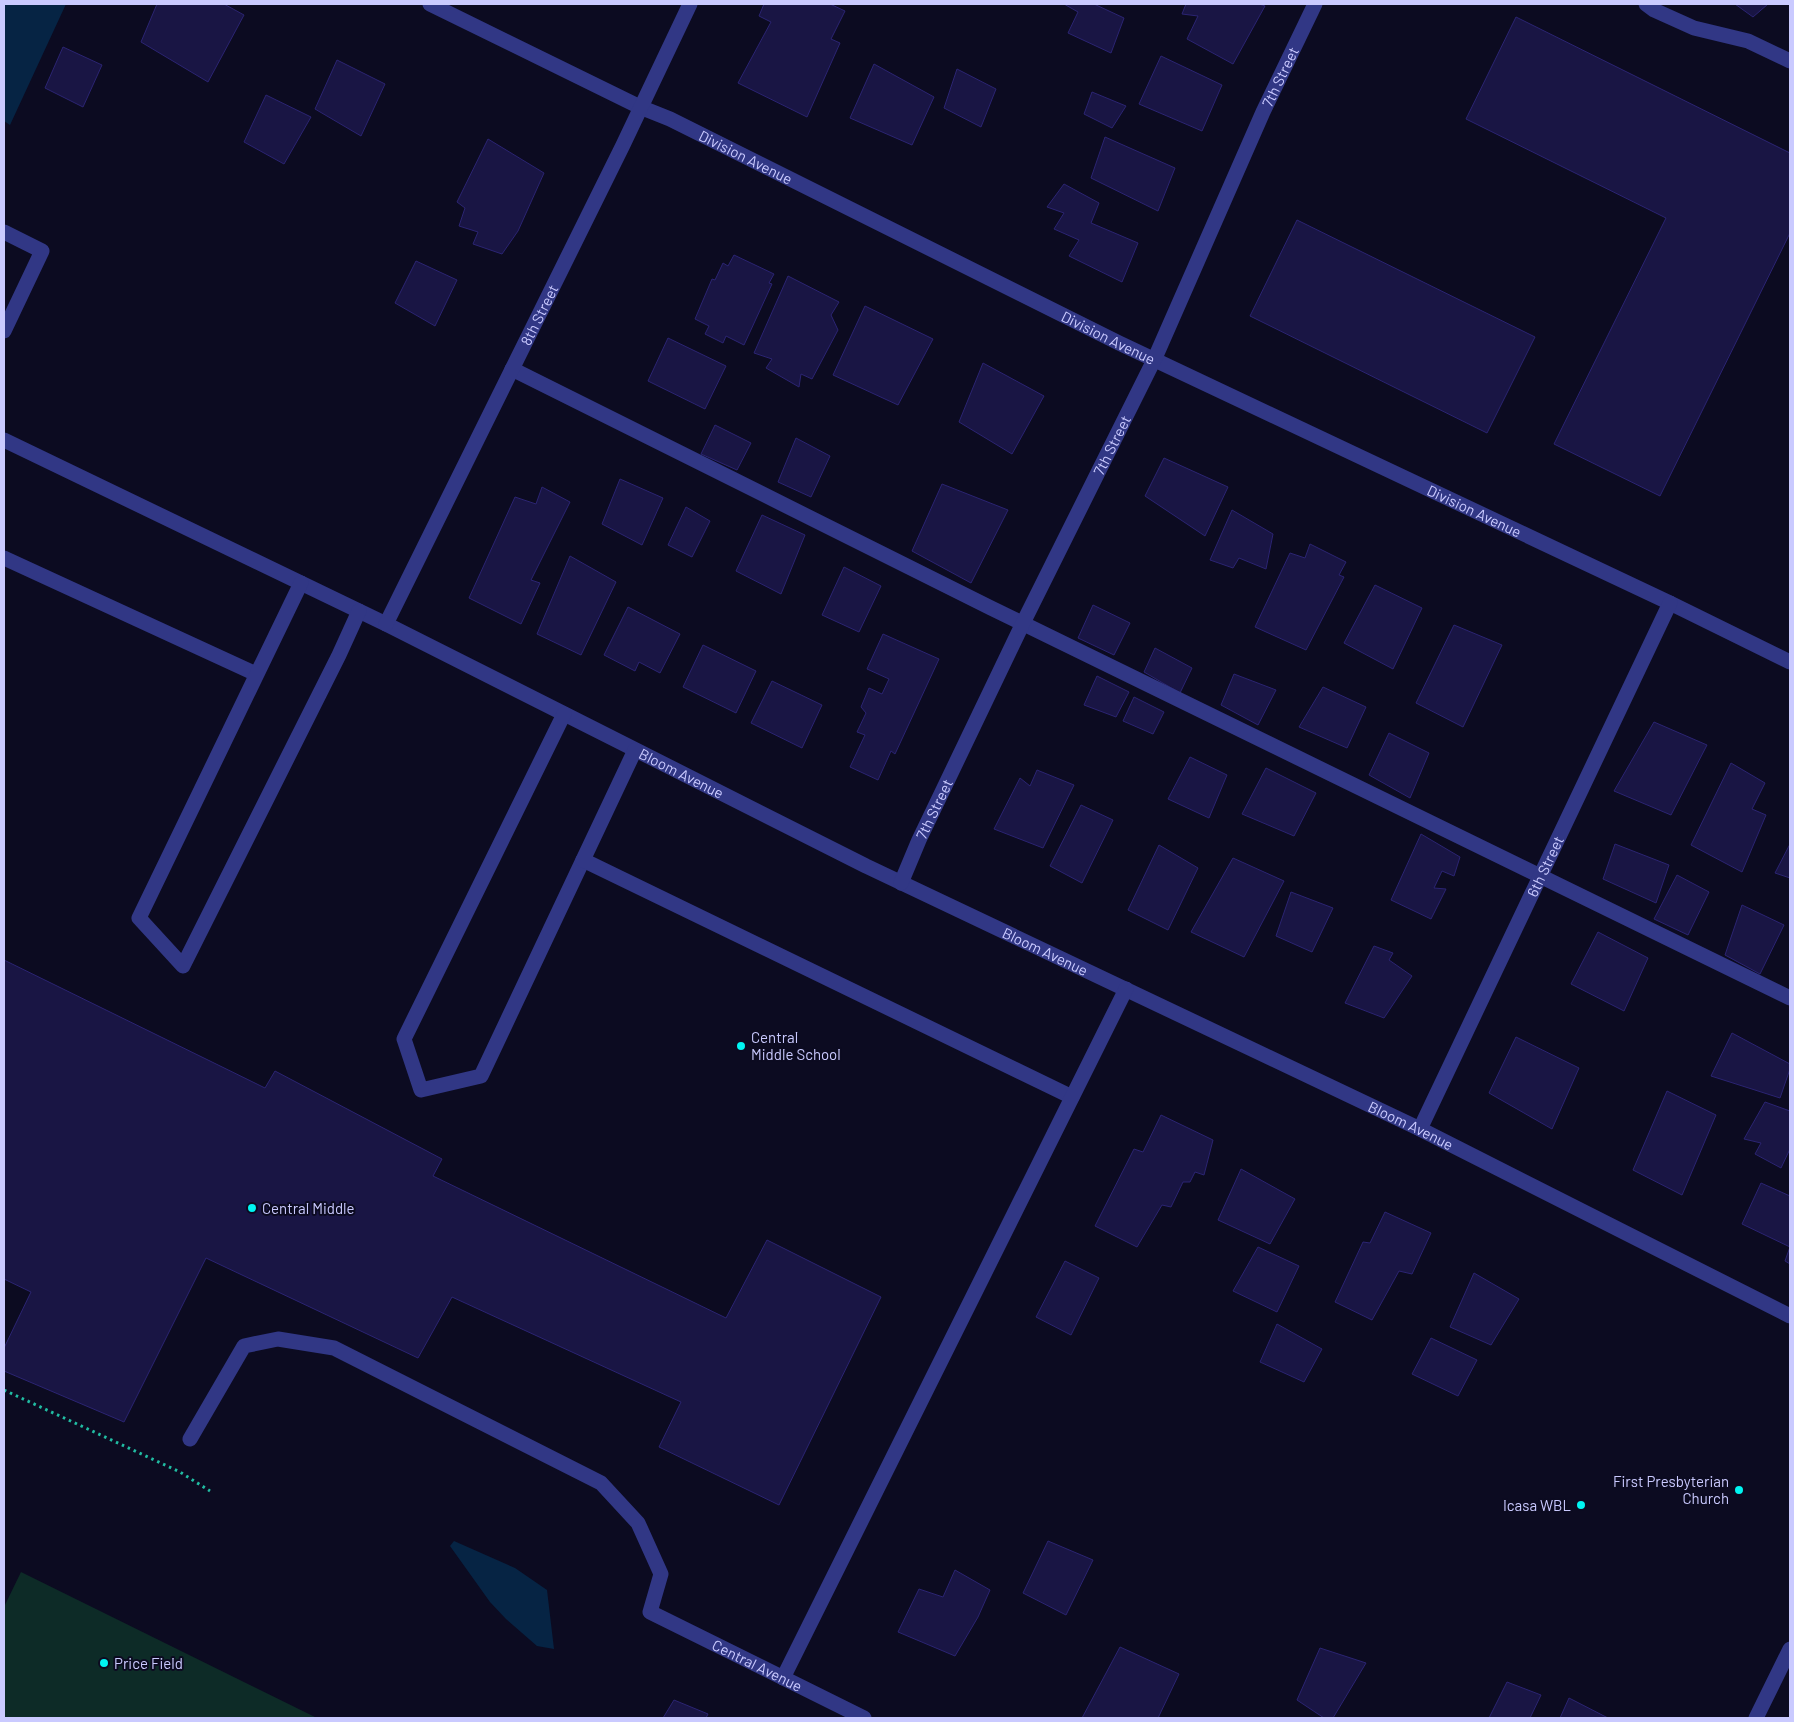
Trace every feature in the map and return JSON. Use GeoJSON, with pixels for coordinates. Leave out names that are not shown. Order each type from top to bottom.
{"type":"FeatureCollection","features":[{"type":"Feature","properties":{"kind":"street","name":"Division Avenue"},"geometry":{"type":"LineString","coordinates":[[430,4],[670,120],[1119,343],[1155,358],[1670,602],[1790,662]]}},
{"type":"Feature","properties":{"kind":"street","name":"8th Street"},"geometry":{"type":"LineString","coordinates":[[386,624],[690,4]]}},
{"type":"Feature","properties":{"kind":"street","name":"7th Street"},"geometry":{"type":"LineString","coordinates":[[901,883],[919,840],[1023,623],[1155,358],[1262,112],[1315,4]]}},
{"type":"Feature","properties":{"kind":"street"},"geometry":{"type":"LineString","coordinates":[[1646,4],[1654,10],[1694,28],[1748,40],[1790,61]]}},
{"type":"Feature","properties":{"kind":"street"},"geometry":{"type":"LineString","coordinates":[[4,232],[42,251],[4,331]]}},
{"type":"Feature","properties":{"kind":"street"},"geometry":{"type":"LineString","coordinates":[[512,369],[1023,623],[1790,998]]}},
{"type":"Feature","properties":{"kind":"street","name":"Bloom Avenue"},"geometry":{"type":"LineString","coordinates":[[4,440],[386,624],[901,883],[1420,1128],[1790,1316]]}},
{"type":"Feature","properties":{"kind":"street"},"geometry":{"type":"LineString","coordinates":[[4,558],[256,674]]}},
{"type":"Feature","properties":{"kind":"street"},"geometry":{"type":"LineString","coordinates":[[301,583],[139,918],[183,966],[339,655],[359,611]]}},
{"type":"Feature","properties":{"kind":"street","name":"6th Street"},"geometry":{"type":"LineString","coordinates":[[1420,1128],[1670,602]]}},
{"type":"Feature","properties":{"kind":"street"},"geometry":{"type":"LineString","coordinates":[[564,714],[404,1039],[421,1090],[481,1076],[635,750]]}},
{"type":"Feature","properties":{"kind":"street"},"geometry":{"type":"LineString","coordinates":[[583,860],[1072,1097]]}},
{"type":"Feature","properties":{"kind":"street"},"geometry":{"type":"LineString","coordinates":[[784,1678],[1126,989]]}},
{"type":"Feature","properties":{"kind":"street","name":"Central Avenue"},"geometry":{"type":"LineString","coordinates":[[190,1439],[244,1346],[278,1339],[334,1348],[601,1483],[638,1523],[662,1574],[650,1612],[864,1718]]}},
{"type":"Feature","properties":{"kind":"street"},"geometry":{"type":"LineString","coordinates":[[1756,1718],[1790,1649]]}},
{"type":"Feature","properties":{"kind":"path"},"geometry":{"type":"LineString","coordinates":[[4,1390],[180,1472],[210,1491]]}},
{"type":"Feature","properties":{"kind":"green space","name":"Price Field"},"geometry":{"type":"Polygon","coordinates":[[[21,1572],[317,1718],[4,1718],[4,1607],[21,1572]]]}},
{"type":"Feature","properties":{"kind":"water"},"geometry":{"type":"Polygon","coordinates":[[[4,4],[66,4],[10,125],[4,121],[4,4]]]}},
{"type":"Feature","properties":{"kind":"water"},"geometry":{"type":"Polygon","coordinates":[[[454,1541],[515,1568],[547,1590],[554,1649],[537,1646],[490,1602],[450,1546],[454,1541]]]}},
{"type":"Feature","properties":{"kind":"building"},"geometry":{"type":"Polygon","coordinates":[[[157,4],[224,4],[244,15],[208,82],[141,42],[157,4]]]}},
{"type":"Feature","properties":{"kind":"building"},"geometry":{"type":"Polygon","coordinates":[[[764,4],[830,4],[845,11],[831,39],[840,43],[807,117],[738,83],[771,22],[759,16],[764,4]]]}},
{"type":"Feature","properties":{"kind":"building"},"geometry":{"type":"Polygon","coordinates":[[[1064,4],[1094,4],[1124,18],[1111,53],[1068,33],[1078,12],[1064,4]]]}},
{"type":"Feature","properties":{"kind":"building"},"geometry":{"type":"Polygon","coordinates":[[[1186,4],[1259,4],[1265,6],[1233,64],[1187,39],[1198,16],[1182,14],[1186,4]]]}},
{"type":"Feature","properties":{"kind":"building"},"geometry":{"type":"Polygon","coordinates":[[[1735,4],[1768,4],[1753,17],[1735,4]]]}},
{"type":"Feature","properties":{"kind":"building"},"geometry":{"type":"Polygon","coordinates":[[[1516,17],[1790,153],[1790,233],[1660,496],[1554,444],[1666,218],[1466,119],[1516,17]]]}},
{"type":"Feature","properties":{"kind":"building"},"geometry":{"type":"Polygon","coordinates":[[[63,47],[102,65],[83,107],[45,88],[63,47]]]}},
{"type":"Feature","properties":{"kind":"building"},"geometry":{"type":"Polygon","coordinates":[[[1161,56],[1222,85],[1202,131],[1139,104],[1161,56]]]}},
{"type":"Feature","properties":{"kind":"building"},"geometry":{"type":"Polygon","coordinates":[[[337,60],[385,84],[361,136],[315,109],[337,60]]]}},
{"type":"Feature","properties":{"kind":"building"},"geometry":{"type":"Polygon","coordinates":[[[874,64],[934,97],[912,145],[850,118],[874,64]]]}},
{"type":"Feature","properties":{"kind":"building"},"geometry":{"type":"Polygon","coordinates":[[[957,69],[996,89],[981,127],[944,108],[957,69]]]}},
{"type":"Feature","properties":{"kind":"building"},"geometry":{"type":"Polygon","coordinates":[[[1092,92],[1126,106],[1112,128],[1084,114],[1092,92]]]}},
{"type":"Feature","properties":{"kind":"building"},"geometry":{"type":"Polygon","coordinates":[[[266,95],[311,117],[284,164],[244,142],[266,95]]]}},
{"type":"Feature","properties":{"kind":"building"},"geometry":{"type":"Polygon","coordinates":[[[1105,137],[1175,168],[1158,211],[1091,178],[1105,137]]]}},
{"type":"Feature","properties":{"kind":"building"},"geometry":{"type":"Polygon","coordinates":[[[488,139],[544,173],[518,231],[502,254],[473,244],[478,232],[459,226],[465,208],[457,202],[488,139]]]}},
{"type":"Feature","properties":{"kind":"building"},"geometry":{"type":"Polygon","coordinates":[[[1064,184],[1099,203],[1091,223],[1138,243],[1122,282],[1069,256],[1079,240],[1054,229],[1064,213],[1047,207],[1064,184]]]}},
{"type":"Feature","properties":{"kind":"building"},"geometry":{"type":"Polygon","coordinates":[[[1297,220],[1535,337],[1487,433],[1250,316],[1297,220]]]}},
{"type":"Feature","properties":{"kind":"building"},"geometry":{"type":"Polygon","coordinates":[[[734,255],[774,274],[769,283],[772,284],[744,345],[726,336],[723,343],[705,334],[709,326],[695,319],[712,279],[715,280],[723,263],[728,266],[734,255]]]}},
{"type":"Feature","properties":{"kind":"building"},"geometry":{"type":"Polygon","coordinates":[[[416,261],[457,280],[435,326],[395,303],[416,261]]]}},
{"type":"Feature","properties":{"kind":"building"},"geometry":{"type":"Polygon","coordinates":[[[788,276],[839,302],[831,315],[838,330],[812,379],[801,374],[799,387],[766,368],[772,359],[754,353],[788,276]]]}},
{"type":"Feature","properties":{"kind":"building"},"geometry":{"type":"Polygon","coordinates":[[[865,306],[933,339],[898,405],[833,375],[865,306]]]}},
{"type":"Feature","properties":{"kind":"building"},"geometry":{"type":"Polygon","coordinates":[[[668,338],[726,366],[705,409],[648,381],[668,338]]]}},
{"type":"Feature","properties":{"kind":"building"},"geometry":{"type":"Polygon","coordinates":[[[983,363],[1044,396],[1012,454],[959,422],[983,363]]]}},
{"type":"Feature","properties":{"kind":"building"},"geometry":{"type":"Polygon","coordinates":[[[715,425],[751,443],[737,470],[701,454],[715,425]]]}},
{"type":"Feature","properties":{"kind":"building"},"geometry":{"type":"Polygon","coordinates":[[[796,438],[830,456],[811,497],[778,482],[796,438]]]}},
{"type":"Feature","properties":{"kind":"building"},"geometry":{"type":"Polygon","coordinates":[[[1164,458],[1228,487],[1205,536],[1145,496],[1164,458]]]}},
{"type":"Feature","properties":{"kind":"building"},"geometry":{"type":"Polygon","coordinates":[[[620,479],[663,498],[642,545],[602,524],[620,479]]]}},
{"type":"Feature","properties":{"kind":"building"},"geometry":{"type":"Polygon","coordinates":[[[942,484],[1008,510],[971,583],[912,551],[942,484]]]}},
{"type":"Feature","properties":{"kind":"building"},"geometry":{"type":"Polygon","coordinates":[[[542,487],[570,502],[531,580],[540,583],[521,624],[469,598],[515,497],[536,504],[542,487]]]}},
{"type":"Feature","properties":{"kind":"building"},"geometry":{"type":"Polygon","coordinates":[[[686,507],[710,521],[692,557],[668,545],[686,507]]]}},
{"type":"Feature","properties":{"kind":"building"},"geometry":{"type":"Polygon","coordinates":[[[1232,510],[1273,534],[1266,569],[1239,558],[1233,568],[1210,560],[1232,510]]]}},
{"type":"Feature","properties":{"kind":"building"},"geometry":{"type":"Polygon","coordinates":[[[762,515],[805,535],[781,594],[736,571],[762,515]]]}},
{"type":"Feature","properties":{"kind":"building"},"geometry":{"type":"Polygon","coordinates":[[[1310,544],[1346,562],[1339,575],[1344,577],[1306,650],[1255,627],[1290,553],[1305,558],[1310,544]]]}},
{"type":"Feature","properties":{"kind":"building"},"geometry":{"type":"Polygon","coordinates":[[[570,556],[616,582],[581,655],[537,634],[570,556]]]}},
{"type":"Feature","properties":{"kind":"building"},"geometry":{"type":"Polygon","coordinates":[[[844,567],[881,586],[859,632],[822,615],[844,567]]]}},
{"type":"Feature","properties":{"kind":"building"},"geometry":{"type":"Polygon","coordinates":[[[1375,585],[1422,608],[1393,669],[1344,643],[1375,585]]]}},
{"type":"Feature","properties":{"kind":"building"},"geometry":{"type":"Polygon","coordinates":[[[1093,605],[1130,623],[1114,655],[1078,638],[1093,605]]]}},
{"type":"Feature","properties":{"kind":"building"},"geometry":{"type":"Polygon","coordinates":[[[628,607],[680,634],[660,673],[639,662],[635,671],[604,655],[628,607]]]}},
{"type":"Feature","properties":{"kind":"building"},"geometry":{"type":"Polygon","coordinates":[[[1454,625],[1502,645],[1463,727],[1416,703],[1454,625]]]}},
{"type":"Feature","properties":{"kind":"building"},"geometry":{"type":"Polygon","coordinates":[[[883,634],[939,659],[895,754],[891,751],[878,780],[850,767],[865,735],[857,732],[866,713],[861,707],[869,688],[882,694],[889,679],[867,669],[883,634]]]}},
{"type":"Feature","properties":{"kind":"building"},"geometry":{"type":"Polygon","coordinates":[[[703,645],[756,671],[736,713],[683,687],[703,645]]]}},
{"type":"Feature","properties":{"kind":"building"},"geometry":{"type":"Polygon","coordinates":[[[1155,648],[1192,668],[1180,693],[1144,672],[1155,648]]]}},
{"type":"Feature","properties":{"kind":"building"},"geometry":{"type":"Polygon","coordinates":[[[1234,674],[1276,690],[1258,725],[1221,705],[1234,674]]]}},
{"type":"Feature","properties":{"kind":"building"},"geometry":{"type":"Polygon","coordinates":[[[1097,676],[1129,692],[1116,717],[1084,705],[1097,676]]]}},
{"type":"Feature","properties":{"kind":"building"},"geometry":{"type":"Polygon","coordinates":[[[772,681],[822,705],[802,748],[751,723],[772,681]]]}},
{"type":"Feature","properties":{"kind":"building"},"geometry":{"type":"Polygon","coordinates":[[[1323,687],[1366,707],[1347,748],[1299,727],[1323,687]]]}},
{"type":"Feature","properties":{"kind":"building"},"geometry":{"type":"Polygon","coordinates":[[[1134,697],[1164,712],[1153,734],[1123,721],[1134,697]]]}},
{"type":"Feature","properties":{"kind":"building"},"geometry":{"type":"Polygon","coordinates":[[[1654,722],[1707,745],[1671,815],[1614,791],[1654,722]]]}},
{"type":"Feature","properties":{"kind":"building"},"geometry":{"type":"Polygon","coordinates":[[[1389,733],[1429,753],[1410,798],[1369,775],[1389,733]]]}},
{"type":"Feature","properties":{"kind":"building"},"geometry":{"type":"Polygon","coordinates":[[[1190,757],[1227,775],[1209,818],[1168,799],[1190,757]]]}},
{"type":"Feature","properties":{"kind":"building"},"geometry":{"type":"Polygon","coordinates":[[[1731,763],[1765,783],[1752,809],[1766,815],[1742,872],[1691,845],[1731,763]]]}},
{"type":"Feature","properties":{"kind":"building"},"geometry":{"type":"Polygon","coordinates":[[[1266,768],[1316,793],[1294,836],[1242,814],[1266,768]]]}},
{"type":"Feature","properties":{"kind":"building"},"geometry":{"type":"Polygon","coordinates":[[[1037,770],[1074,785],[1043,848],[994,829],[1020,778],[1030,786],[1037,770]]]}},
{"type":"Feature","properties":{"kind":"building"},"geometry":{"type":"Polygon","coordinates":[[[1081,805],[1113,820],[1082,883],[1050,866],[1081,805]]]}},
{"type":"Feature","properties":{"kind":"building"},"geometry":{"type":"Polygon","coordinates":[[[1421,834],[1460,857],[1454,876],[1442,871],[1434,888],[1446,889],[1431,919],[1391,900],[1421,834]]]}},
{"type":"Feature","properties":{"kind":"building"},"geometry":{"type":"Polygon","coordinates":[[[1615,844],[1669,865],[1656,903],[1603,879],[1615,844]]]}},
{"type":"Feature","properties":{"kind":"building"},"geometry":{"type":"Polygon","coordinates":[[[1790,844],[1790,878],[1775,873],[1790,844]]]}},
{"type":"Feature","properties":{"kind":"building"},"geometry":{"type":"Polygon","coordinates":[[[1159,845],[1198,868],[1168,930],[1128,910],[1159,845]]]}},
{"type":"Feature","properties":{"kind":"building"},"geometry":{"type":"Polygon","coordinates":[[[1233,858],[1284,881],[1244,957],[1191,932],[1233,858]]]}},
{"type":"Feature","properties":{"kind":"building"},"geometry":{"type":"Polygon","coordinates":[[[1677,875],[1709,892],[1688,935],[1654,919],[1677,875]]]}},
{"type":"Feature","properties":{"kind":"building"},"geometry":{"type":"Polygon","coordinates":[[[1291,892],[1333,908],[1312,952],[1276,936],[1291,892]]]}},
{"type":"Feature","properties":{"kind":"building"},"geometry":{"type":"Polygon","coordinates":[[[1742,905],[1784,925],[1760,974],[1725,955],[1742,905]]]}},
{"type":"Feature","properties":{"kind":"building"},"geometry":{"type":"Polygon","coordinates":[[[1598,932],[1648,958],[1624,1011],[1571,984],[1598,932]]]}},
{"type":"Feature","properties":{"kind":"building"},"geometry":{"type":"Polygon","coordinates":[[[1374,946],[1393,953],[1389,960],[1412,976],[1384,1018],[1345,1003],[1374,946]]]}},
{"type":"Feature","properties":{"kind":"building","name":"Central Middle"},"geometry":{"type":"Polygon","coordinates":[[[4,960],[265,1088],[275,1071],[442,1159],[433,1176],[726,1318],[767,1240],[881,1297],[779,1505],[659,1447],[681,1402],[452,1297],[418,1358],[206,1258],[124,1422],[4,1371],[4,1348],[31,1292],[4,1279],[4,960]]]}},
{"type":"Feature","properties":{"kind":"building"},"geometry":{"type":"Polygon","coordinates":[[[1732,1033],[1790,1064],[1780,1098],[1711,1076],[1732,1033]]]}},
{"type":"Feature","properties":{"kind":"building"},"geometry":{"type":"Polygon","coordinates":[[[1516,1037],[1579,1068],[1552,1129],[1489,1093],[1516,1037]]]}},
{"type":"Feature","properties":{"kind":"building"},"geometry":{"type":"Polygon","coordinates":[[[1667,1091],[1716,1115],[1682,1195],[1633,1170],[1667,1091]]]}},
{"type":"Feature","properties":{"kind":"building"},"geometry":{"type":"Polygon","coordinates":[[[1765,1102],[1790,1111],[1790,1149],[1781,1168],[1755,1154],[1761,1143],[1744,1139],[1765,1102]]]}},
{"type":"Feature","properties":{"kind":"building"},"geometry":{"type":"Polygon","coordinates":[[[1161,1115],[1213,1140],[1204,1175],[1195,1172],[1190,1182],[1183,1182],[1171,1207],[1162,1205],[1137,1247],[1095,1226],[1134,1149],[1143,1152],[1161,1115]]]}},
{"type":"Feature","properties":{"kind":"building"},"geometry":{"type":"Polygon","coordinates":[[[1241,1169],[1295,1199],[1270,1244],[1218,1220],[1241,1169]]]}},
{"type":"Feature","properties":{"kind":"building"},"geometry":{"type":"Polygon","coordinates":[[[1761,1183],[1790,1196],[1790,1247],[1742,1224],[1761,1183]]]}},
{"type":"Feature","properties":{"kind":"building"},"geometry":{"type":"Polygon","coordinates":[[[1385,1212],[1431,1233],[1412,1274],[1399,1271],[1372,1320],[1335,1302],[1363,1242],[1370,1243],[1385,1212]]]}},
{"type":"Feature","properties":{"kind":"building"},"geometry":{"type":"Polygon","coordinates":[[[1258,1247],[1299,1266],[1277,1312],[1233,1291],[1258,1247]]]}},
{"type":"Feature","properties":{"kind":"building"},"geometry":{"type":"Polygon","coordinates":[[[1790,1247],[1790,1264],[1785,1261],[1790,1247]]]}},
{"type":"Feature","properties":{"kind":"building"},"geometry":{"type":"Polygon","coordinates":[[[1065,1261],[1099,1278],[1071,1335],[1036,1317],[1065,1261]]]}},
{"type":"Feature","properties":{"kind":"building"},"geometry":{"type":"Polygon","coordinates":[[[1474,1273],[1519,1299],[1491,1345],[1450,1327],[1474,1273]]]}},
{"type":"Feature","properties":{"kind":"building"},"geometry":{"type":"Polygon","coordinates":[[[1277,1324],[1322,1349],[1304,1382],[1260,1362],[1277,1324]]]}},
{"type":"Feature","properties":{"kind":"building"},"geometry":{"type":"Polygon","coordinates":[[[1431,1338],[1477,1360],[1458,1396],[1412,1374],[1431,1338]]]}},
{"type":"Feature","properties":{"kind":"building"},"geometry":{"type":"Polygon","coordinates":[[[1048,1541],[1093,1560],[1066,1615],[1023,1593],[1048,1541]]]}},
{"type":"Feature","properties":{"kind":"building"},"geometry":{"type":"Polygon","coordinates":[[[955,1570],[990,1590],[978,1617],[955,1656],[898,1632],[919,1589],[943,1597],[955,1570]]]}},
{"type":"Feature","properties":{"kind":"building"},"geometry":{"type":"Polygon","coordinates":[[[1120,1647],[1179,1674],[1158,1718],[1082,1718],[1120,1647]]]}},
{"type":"Feature","properties":{"kind":"building"},"geometry":{"type":"Polygon","coordinates":[[[1320,1648],[1366,1663],[1333,1718],[1324,1718],[1297,1700],[1320,1648]]]}},
{"type":"Feature","properties":{"kind":"building"},"geometry":{"type":"Polygon","coordinates":[[[1507,1682],[1541,1695],[1530,1718],[1489,1718],[1507,1682]]]}},
{"type":"Feature","properties":{"kind":"building"},"geometry":{"type":"Polygon","coordinates":[[[1569,1698],[1608,1718],[1560,1718],[1569,1698]]]}},
{"type":"Feature","properties":{"kind":"building"},"geometry":{"type":"Polygon","coordinates":[[[674,1700],[708,1714],[706,1718],[663,1718],[674,1700]]]}},
{"type":"Feature","properties":{"kind":"place","name":"Central Middle School"},"geometry":{"type":"Point","coordinates":[741,1046]}},
{"type":"Feature","properties":{"kind":"place","name":"Central Middle"},"geometry":{"type":"Point","coordinates":[252,1208]}},
{"type":"Feature","properties":{"kind":"place","name":"First Presbyterian Church"},"geometry":{"type":"Point","coordinates":[1739,1490]}},
{"type":"Feature","properties":{"kind":"place","name":"Icasa WBL"},"geometry":{"type":"Point","coordinates":[1581,1505]}},
{"type":"Feature","properties":{"kind":"place","name":"Price Field"},"geometry":{"type":"Point","coordinates":[104,1663]}}]}
